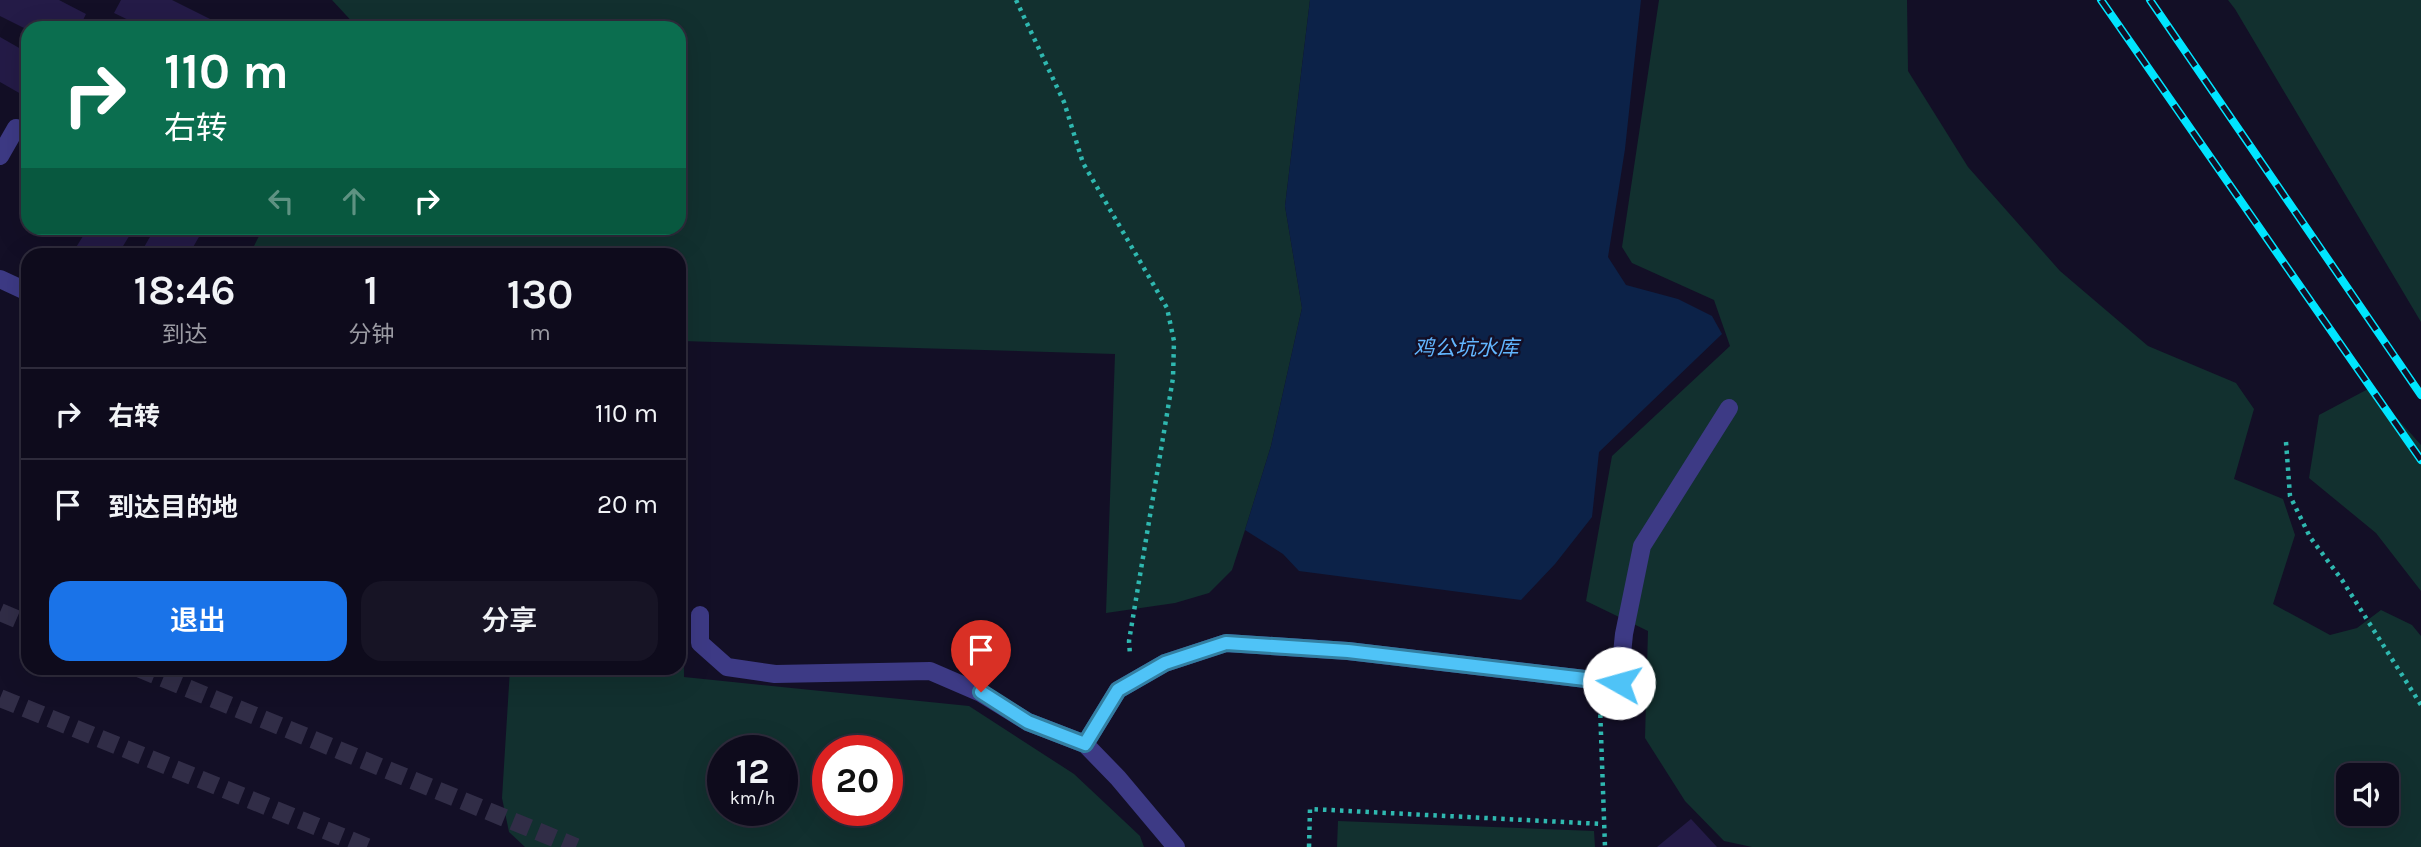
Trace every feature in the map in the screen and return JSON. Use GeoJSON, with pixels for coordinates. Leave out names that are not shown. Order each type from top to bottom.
{"type":"FeatureCollection","features":[{"type":"Feature","properties":{"kind":"street"},"geometry":{"type":"LineString","coordinates":[[0,156],[16,128]]}},
{"type":"Feature","properties":{"kind":"street"},"geometry":{"type":"LineString","coordinates":[[0,279],[21,289]]}},
{"type":"Feature","properties":{"kind":"street"},"geometry":{"type":"LineString","coordinates":[[1085,744],[1118,690],[1165,663],[1226,643],[1348,651],[1619,683],[1624,634],[1642,546],[1729,408]]}},
{"type":"Feature","properties":{"kind":"street"},"geometry":{"type":"LineString","coordinates":[[700,615],[700,643],[727,667],[775,674],[930,671],[981,692],[1028,722],[1085,744],[1118,778],[1176,847]]}},
{"type":"Feature","properties":{"kind":"path"},"geometry":{"type":"LineString","coordinates":[[1016,0],[1064,102],[1083,163],[1167,307],[1174,341],[1172,378],[1129,641],[1130,683]]}},
{"type":"Feature","properties":{"kind":"path"},"geometry":{"type":"LineString","coordinates":[[2286,442],[2290,496],[2310,537],[2342,580],[2421,705]]}},
{"type":"Feature","properties":{"kind":"path"},"geometry":{"type":"LineString","coordinates":[[1600,681],[1605,847]]}},
{"type":"Feature","properties":{"kind":"path"},"geometry":{"type":"LineString","coordinates":[[1309,847],[1310,809],[1603,824]]}},
{"type":"Feature","properties":{"kind":"green space"},"geometry":{"type":"Polygon","coordinates":[[[332,0],[1310,0],[1285,206],[1302,308],[1271,446],[1232,570],[1209,593],[1175,603],[1106,613],[1115,354],[686,341],[686,248],[253,248],[260,235],[686,235],[686,21],[352,21],[332,0]]]}},
{"type":"Feature","properties":{"kind":"green space"},"geometry":{"type":"Polygon","coordinates":[[[1659,0],[1907,0],[1908,71],[1968,167],[2060,271],[2148,346],[2236,383],[2254,409],[2234,479],[2283,499],[2295,535],[2273,604],[2330,635],[2357,628],[2381,610],[2412,625],[2421,636],[2421,847],[1752,847],[1724,841],[1685,801],[1645,738],[1648,631],[1586,601],[1612,456],[1730,346],[1714,300],[1632,263],[1622,247],[1659,0]]]}},
{"type":"Feature","properties":{"kind":"green space"},"geometry":{"type":"Polygon","coordinates":[[[2228,0],[2421,0],[2421,322],[2235,9],[2228,0]]]}},
{"type":"Feature","properties":{"kind":"green space"},"geometry":{"type":"Polygon","coordinates":[[[2370,388],[2421,445],[2421,591],[2376,533],[2309,478],[2319,415],[2370,388]]]}},
{"type":"Feature","properties":{"kind":"green space"},"geometry":{"type":"Polygon","coordinates":[[[510,675],[684,675],[969,706],[1074,774],[1140,836],[1144,847],[525,847],[509,832],[502,798],[510,675]]]}},
{"type":"Feature","properties":{"kind":"green space"},"geometry":{"type":"Polygon","coordinates":[[[1338,821],[1594,831],[1595,847],[1337,847],[1338,821]]]}},
{"type":"Feature","properties":{"kind":"water","name":"鸡公坑水库"},"geometry":{"type":"Polygon","coordinates":[[[1310,0],[1641,0],[1625,149],[1608,257],[1626,285],[1678,299],[1712,316],[1722,334],[1599,452],[1592,517],[1555,564],[1521,600],[1299,571],[1283,554],[1245,530],[1271,446],[1302,308],[1285,206],[1310,0]]]}},
{"type":"Feature","properties":{"kind":"building"},"geometry":{"type":"Polygon","coordinates":[[[0,0],[59,0],[86,14],[82,21],[21,21],[21,26],[0,16],[0,0]]]}},
{"type":"Feature","properties":{"kind":"building"},"geometry":{"type":"Polygon","coordinates":[[[121,0],[172,0],[212,20],[131,21],[114,13],[121,0]]]}},
{"type":"Feature","properties":{"kind":"building"},"geometry":{"type":"Polygon","coordinates":[[[0,37],[21,49],[21,94],[0,82],[0,37]]]}},
{"type":"Feature","properties":{"kind":"building"},"geometry":{"type":"Polygon","coordinates":[[[84,235],[130,235],[122,248],[76,248],[84,235]]]}},
{"type":"Feature","properties":{"kind":"building"},"geometry":{"type":"Polygon","coordinates":[[[151,235],[200,235],[193,248],[144,248],[151,235]]]}},
{"type":"Feature","properties":{"kind":"building"},"geometry":{"type":"Polygon","coordinates":[[[1691,819],[1717,847],[1657,847],[1691,819]]]}},
{"type":"Feature","properties":{"kind":"tunnel"},"geometry":{"type":"LineString","coordinates":[[0,612],[21,621]]}},
{"type":"Feature","properties":{"kind":"tunnel"},"geometry":{"type":"LineString","coordinates":[[155,675],[576,847]]}},
{"type":"Feature","properties":{"kind":"tunnel"},"geometry":{"type":"LineString","coordinates":[[0,698],[367,847]]}},
{"type":"Feature","properties":{"kind":"railway"},"geometry":{"type":"LineString","coordinates":[[2101,0],[2421,460]]}},
{"type":"Feature","properties":{"kind":"railway"},"geometry":{"type":"LineString","coordinates":[[2150,0],[2421,395]]}},
{"type":"Feature","properties":{"kind":"route"},"geometry":{"type":"LineString","coordinates":[[981,692],[1028,722],[1085,744],[1118,690],[1165,663],[1226,643],[1348,651],[1619,683]]}}]}
